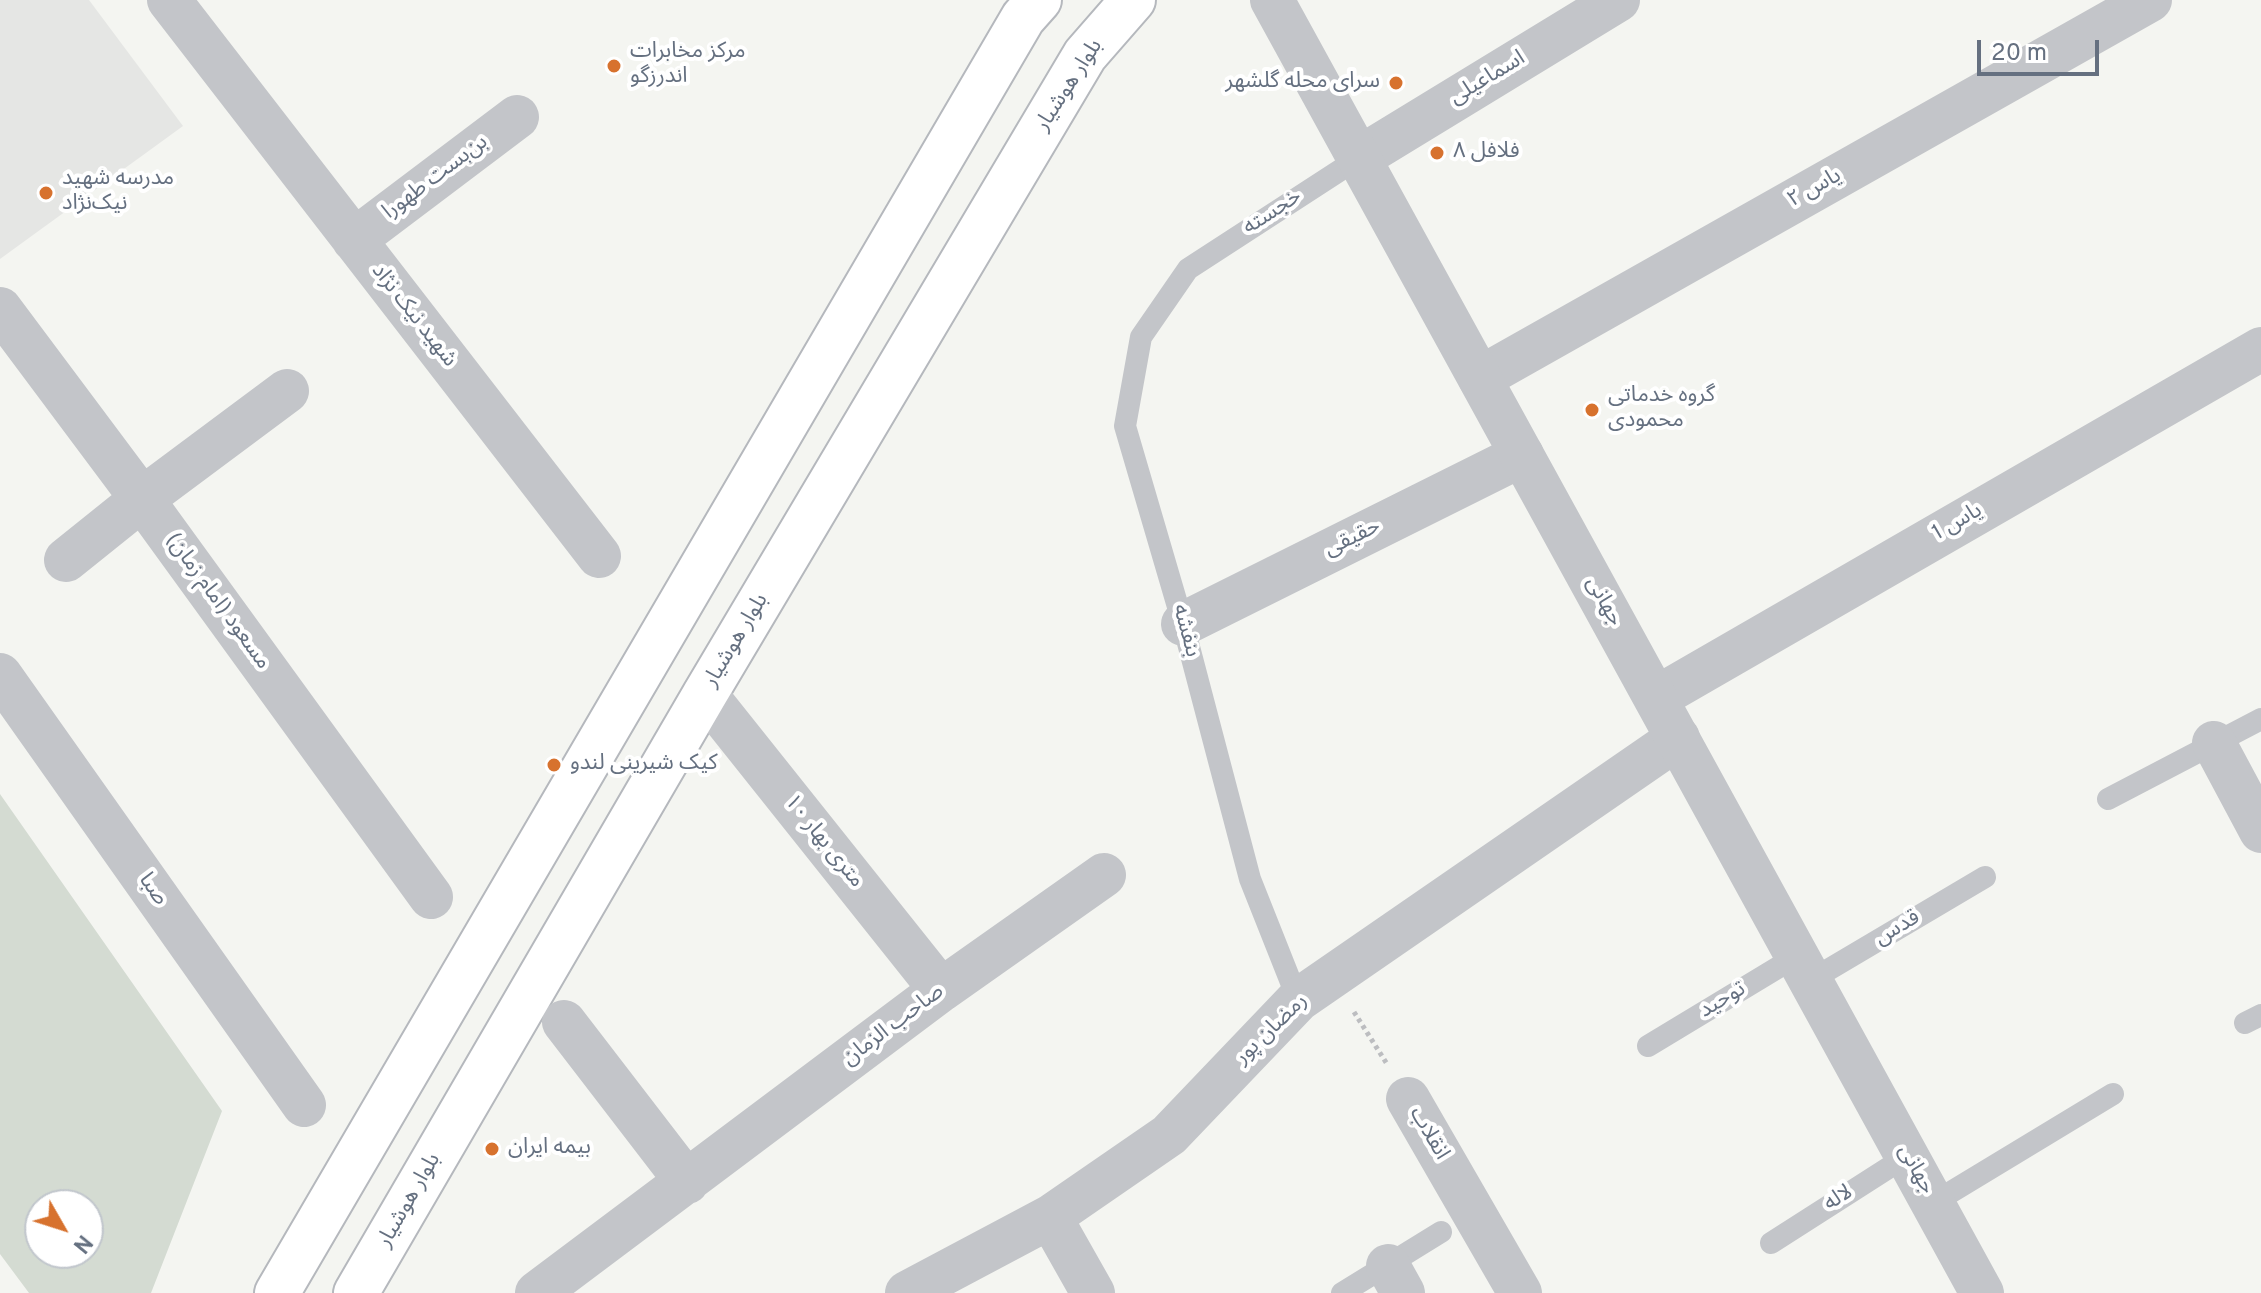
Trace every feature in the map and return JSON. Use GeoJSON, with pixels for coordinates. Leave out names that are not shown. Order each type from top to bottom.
{"type":"FeatureCollection","features":[{"type":"Feature","properties":{"kind":"main road"},"geometry":{"type":"LineString","coordinates":[[277,1293],[1023,18],[1039,0]]}},
{"type":"Feature","properties":{"kind":"main road","name":"بلوار هوشیار"},"geometry":{"type":"LineString","coordinates":[[356,1293],[1085,55],[1133,0]]}},
{"type":"Feature","properties":{"kind":"main road"},"geometry":{"type":"LineString","coordinates":[[744,495],[751,513],[763,528],[800,536]]}},
{"type":"Feature","properties":{"kind":"main road"},"geometry":{"type":"LineString","coordinates":[[669,623],[686,619],[705,621],[716,632],[717,676]]}},
{"type":"Feature","properties":{"kind":"street","name":"شهید نیک نژاد"},"geometry":{"type":"LineString","coordinates":[[169,0],[599,556]]}},
{"type":"Feature","properties":{"kind":"street","name":"جهانی"},"geometry":{"type":"LineString","coordinates":[[1272,0],[1982,1293]]}},
{"type":"Feature","properties":{"kind":"street","name":"اسماعیلی"},"geometry":{"type":"LineString","coordinates":[[1359,158],[1618,0]]}},
{"type":"Feature","properties":{"kind":"street","name":"یاس ۲"},"geometry":{"type":"LineString","coordinates":[[1480,378],[2150,0]]}},
{"type":"Feature","properties":{"kind":"street","name":"بن‌بست طهورا"},"geometry":{"type":"LineString","coordinates":[[354,240],[517,117]]}},
{"type":"Feature","properties":{"kind":"street","name":"مسعود (امام زمان)"},"geometry":{"type":"LineString","coordinates":[[0,309],[431,897]]}},
{"type":"Feature","properties":{"kind":"street","name":"یاس 1"},"geometry":{"type":"LineString","coordinates":[[1656,698],[2261,349]]}},
{"type":"Feature","properties":{"kind":"street"},"geometry":{"type":"LineString","coordinates":[[66,560],[287,391]]}},
{"type":"Feature","properties":{"kind":"street","name":"حقیقی"},"geometry":{"type":"LineString","coordinates":[[1183,624],[1522,455]]}},
{"type":"Feature","properties":{"kind":"street","name":"صبا"},"geometry":{"type":"LineString","coordinates":[[0,675],[304,1105]]}},
{"type":"Feature","properties":{"kind":"street","name":"۱۰ متری بهار"},"geometry":{"type":"LineString","coordinates":[[717,676],[941,990]]}},
{"type":"Feature","properties":{"kind":"street","name":"رمضان پور"},"geometry":{"type":"LineString","coordinates":[[907,1293],[1050,1217],[1169,1135],[1315,989],[1678,738]]}},
{"type":"Feature","properties":{"kind":"street"},"geometry":{"type":"LineString","coordinates":[[2214,743],[2261,831]]}},
{"type":"Feature","properties":{"kind":"street","name":"صاحب الزمان"},"geometry":{"type":"LineString","coordinates":[[537,1293],[941,990],[1104,875]]}},
{"type":"Feature","properties":{"kind":"street"},"geometry":{"type":"LineString","coordinates":[[564,1022],[687,1182]]}},
{"type":"Feature","properties":{"kind":"street","name":"انقلاب"},"geometry":{"type":"LineString","coordinates":[[1408,1099],[1520,1293]]}},
{"type":"Feature","properties":{"kind":"street"},"geometry":{"type":"LineString","coordinates":[[1050,1217],[1093,1293]]}},
{"type":"Feature","properties":{"kind":"lane","name":"خجسته"},"geometry":{"type":"LineString","coordinates":[[1188,269],[1359,158]]}},
{"type":"Feature","properties":{"kind":"lane","name":"بنفشه"},"geometry":{"type":"LineString","coordinates":[[1188,269],[1141,337],[1125,426],[1183,624],[1250,879],[1315,989]]}},
{"type":"Feature","properties":{"kind":"lane"},"geometry":{"type":"LineString","coordinates":[[2108,799],[2261,719]]}},
{"type":"Feature","properties":{"kind":"lane","name":"قدس"},"geometry":{"type":"LineString","coordinates":[[1804,968],[1985,877]]}},
{"type":"Feature","properties":{"kind":"lane","name":"توحید"},"geometry":{"type":"LineString","coordinates":[[1648,1046],[1804,968]]}},
{"type":"Feature","properties":{"kind":"lane","name":"جهانی"},"geometry":{"type":"LineString","coordinates":[[1933,1203],[2113,1094]]}},
{"type":"Feature","properties":{"kind":"lane","name":"لاله"},"geometry":{"type":"LineString","coordinates":[[1771,1243],[1907,1156]]}},
{"type":"Feature","properties":{"kind":"lane"},"geometry":{"type":"LineString","coordinates":[[1342,1293],[1395,1280],[1441,1232]]}},
{"type":"Feature","properties":{"kind":"path","name":"انقلاب"},"geometry":{"type":"LineString","coordinates":[[1315,989],[1408,1099]]}},
{"type":"Feature","properties":{"kind":"shaded area","name":"مدرسه شهید نیک‌نژاد"},"geometry":{"type":"Polygon","coordinates":[[[0,0],[89,0],[183,126],[0,259],[0,0]]]}},
{"type":"Feature","properties":{"kind":"shaded area"},"geometry":{"type":"Polygon","coordinates":[[[0,794],[222,1111],[151,1293],[29,1293],[0,1254],[0,794]]]}},
{"type":"Feature","properties":{"kind":"place","name":"مرکز مخابرات اندرزگو"},"geometry":{"type":"Point","coordinates":[614,66]}},
{"type":"Feature","properties":{"kind":"place","name":"سرای محله گلشهر"},"geometry":{"type":"Point","coordinates":[1396,83]}},
{"type":"Feature","properties":{"kind":"place","name":"فلافل ۸"},"geometry":{"type":"Point","coordinates":[1437,153]}},
{"type":"Feature","properties":{"kind":"place","name":"مدرسه شهید نیک‌نژاد"},"geometry":{"type":"Point","coordinates":[46,193]}},
{"type":"Feature","properties":{"kind":"place","name":"گروه خدماتی محمودی"},"geometry":{"type":"Point","coordinates":[1592,410]}},
{"type":"Feature","properties":{"kind":"place","name":"کیک شیرینی لندو"},"geometry":{"type":"Point","coordinates":[554,765]}},
{"type":"Feature","properties":{"kind":"place","name":"بیمه ایران"},"geometry":{"type":"Point","coordinates":[492,1149]}}]}
